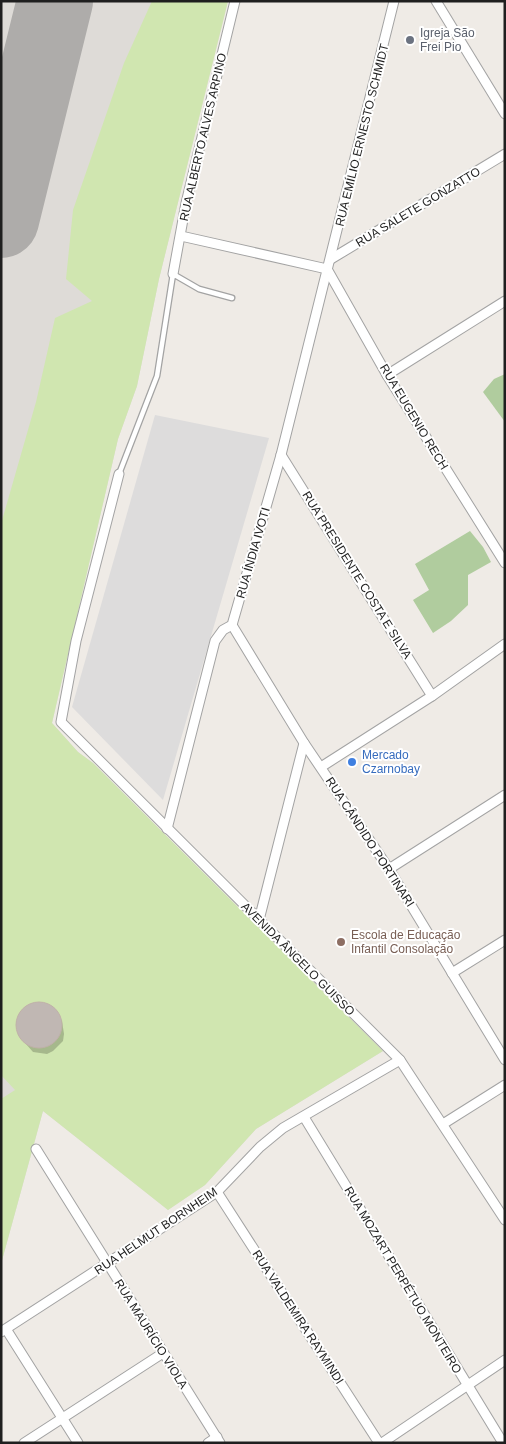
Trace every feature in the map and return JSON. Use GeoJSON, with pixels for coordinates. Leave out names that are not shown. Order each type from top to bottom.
{"type":"FeatureCollection","features":[{"type":"Feature","properties":{"kind":"street","name":"RUA ALBERTO ALVES ARPINO"},"geometry":{"type":"LineString","coordinates":[[173,274],[186,203],[235,1]]}},
{"type":"Feature","properties":{"kind":"street","name":"RUA EMÍLIO ERNESTO SCHMIDT"},"geometry":{"type":"LineString","coordinates":[[327,269],[394,1]]}},
{"type":"Feature","properties":{"kind":"street"},"geometry":{"type":"LineString","coordinates":[[436,1],[505,114]]}},
{"type":"Feature","properties":{"kind":"street","name":"RUA SALETE GONZATTO"},"geometry":{"type":"LineString","coordinates":[[331,259],[505,154]]}},
{"type":"Feature","properties":{"kind":"street"},"geometry":{"type":"LineString","coordinates":[[181,236],[327,269]]}},
{"type":"Feature","properties":{"kind":"street","name":"RUA EUGENIO RECH"},"geometry":{"type":"LineString","coordinates":[[327,269],[388,375],[505,563]]}},
{"type":"Feature","properties":{"kind":"street","name":"RUA ÍNDIA IVOTI"},"geometry":{"type":"LineString","coordinates":[[167,829],[215,641],[223,630],[232,625],[282,455],[327,269]]}},
{"type":"Feature","properties":{"kind":"street"},"geometry":{"type":"LineString","coordinates":[[388,375],[505,302]]}},
{"type":"Feature","properties":{"kind":"street","name":"RUA PRESIDENTE COSTA E SILVA"},"geometry":{"type":"LineString","coordinates":[[282,455],[432,696]]}},
{"type":"Feature","properties":{"kind":"street","name":"AVENIDA ÂNGELO GUISSO"},"geometry":{"type":"LineString","coordinates":[[119,474],[76,641],[61,722],[400,1060],[505,1219]]}},
{"type":"Feature","properties":{"kind":"street","name":"RUA CÂNDIDO PORTINARI"},"geometry":{"type":"LineString","coordinates":[[232,625],[304,743],[389,869],[505,1060]]}},
{"type":"Feature","properties":{"kind":"street"},"geometry":{"type":"LineString","coordinates":[[321,767],[432,696],[505,644]]}},
{"type":"Feature","properties":{"kind":"street"},"geometry":{"type":"LineString","coordinates":[[259,920],[304,743]]}},
{"type":"Feature","properties":{"kind":"street"},"geometry":{"type":"LineString","coordinates":[[389,869],[505,795]]}},
{"type":"Feature","properties":{"kind":"street"},"geometry":{"type":"LineString","coordinates":[[452,973],[505,940]]}},
{"type":"Feature","properties":{"kind":"street","name":"RUA HELMUT BORNHEIM"},"geometry":{"type":"LineString","coordinates":[[3,1331],[217,1192],[260,1147],[282,1128],[400,1060]]}},
{"type":"Feature","properties":{"kind":"street"},"geometry":{"type":"LineString","coordinates":[[443,1124],[505,1084]]}},
{"type":"Feature","properties":{"kind":"street","name":"RUA MOZART PERPÉTUO MONTEIRO"},"geometry":{"type":"LineString","coordinates":[[304,1117],[503,1443]]}},
{"type":"Feature","properties":{"kind":"street","name":"RUA MAURÍCIO VIOLA"},"geometry":{"type":"LineString","coordinates":[[36,1149],[218,1440]]}},
{"type":"Feature","properties":{"kind":"street","name":"RUA VALDEMIRA RAYMINDI"},"geometry":{"type":"LineString","coordinates":[[217,1192],[380,1443]]}},
{"type":"Feature","properties":{"kind":"street"},"geometry":{"type":"LineString","coordinates":[[3,1331],[78,1443]]}},
{"type":"Feature","properties":{"kind":"street"},"geometry":{"type":"LineString","coordinates":[[24,1443],[163,1353]]}},
{"type":"Feature","properties":{"kind":"street"},"geometry":{"type":"LineString","coordinates":[[380,1443],[505,1360]]}},
{"type":"Feature","properties":{"kind":"street"},"geometry":{"type":"LineString","coordinates":[[208,1443],[218,1440]]}},
{"type":"Feature","properties":{"kind":"lane"},"geometry":{"type":"LineString","coordinates":[[119,474],[157,376],[173,274],[199,289],[232,298]]}},
{"type":"Feature","properties":{"kind":"shaded area"},"geometry":{"type":"Polygon","coordinates":[[[1,1],[228,1],[159,279],[137,386],[118,439],[52,723],[78,752],[93,763],[383,1051],[256,1129],[205,1185],[168,1210],[43,1111],[1,1264],[1,1]]]}},
{"type":"Feature","properties":{"kind":"shaded area"},"geometry":{"type":"Polygon","coordinates":[[[155,415],[269,438],[163,800],[72,707],[155,415]]]}},
{"type":"Feature","properties":{"kind":"green space"},"geometry":{"type":"Polygon","coordinates":[[[152,1],[228,1],[159,279],[137,386],[118,439],[52,723],[78,752],[93,763],[383,1051],[256,1129],[205,1185],[168,1210],[43,1111],[1,1264],[1,1099],[15,1090],[1,1075],[1,524],[36,402],[55,318],[92,301],[66,279],[73,210],[124,63],[152,1]]]}},
{"type":"Feature","properties":{"kind":"green space"},"geometry":{"type":"Polygon","coordinates":[[[505,374],[505,422],[483,392],[494,379],[505,374]]]}},
{"type":"Feature","properties":{"kind":"green space"},"geometry":{"type":"Polygon","coordinates":[[[470,531],[483,547],[491,562],[468,575],[468,605],[451,621],[433,633],[413,600],[429,590],[415,564],[470,531]]]}},
{"type":"Feature","properties":{"kind":"building"},"geometry":{"type":"Polygon","coordinates":[[[44,1002],[56,1008],[61,1016],[61,1034],[56,1042],[48,1047],[34,1048],[22,1042],[17,1034],[16,1020],[22,1008],[30,1003],[44,1002]]]}},
{"type":"Feature","properties":{"kind":"runway"},"geometry":{"type":"LineString","coordinates":[[1,220],[55,1]]}},
{"type":"Feature","properties":{"kind":"place","name":"Igreja São Frei Pio"},"geometry":{"type":"Point","coordinates":[410,40]}},
{"type":"Feature","properties":{"kind":"place","name":"Mercado Czarnobay"},"geometry":{"type":"Point","coordinates":[352,762]}},
{"type":"Feature","properties":{"kind":"place","name":"Escola de Educação Infantil Consolação"},"geometry":{"type":"Point","coordinates":[341,942]}}]}
